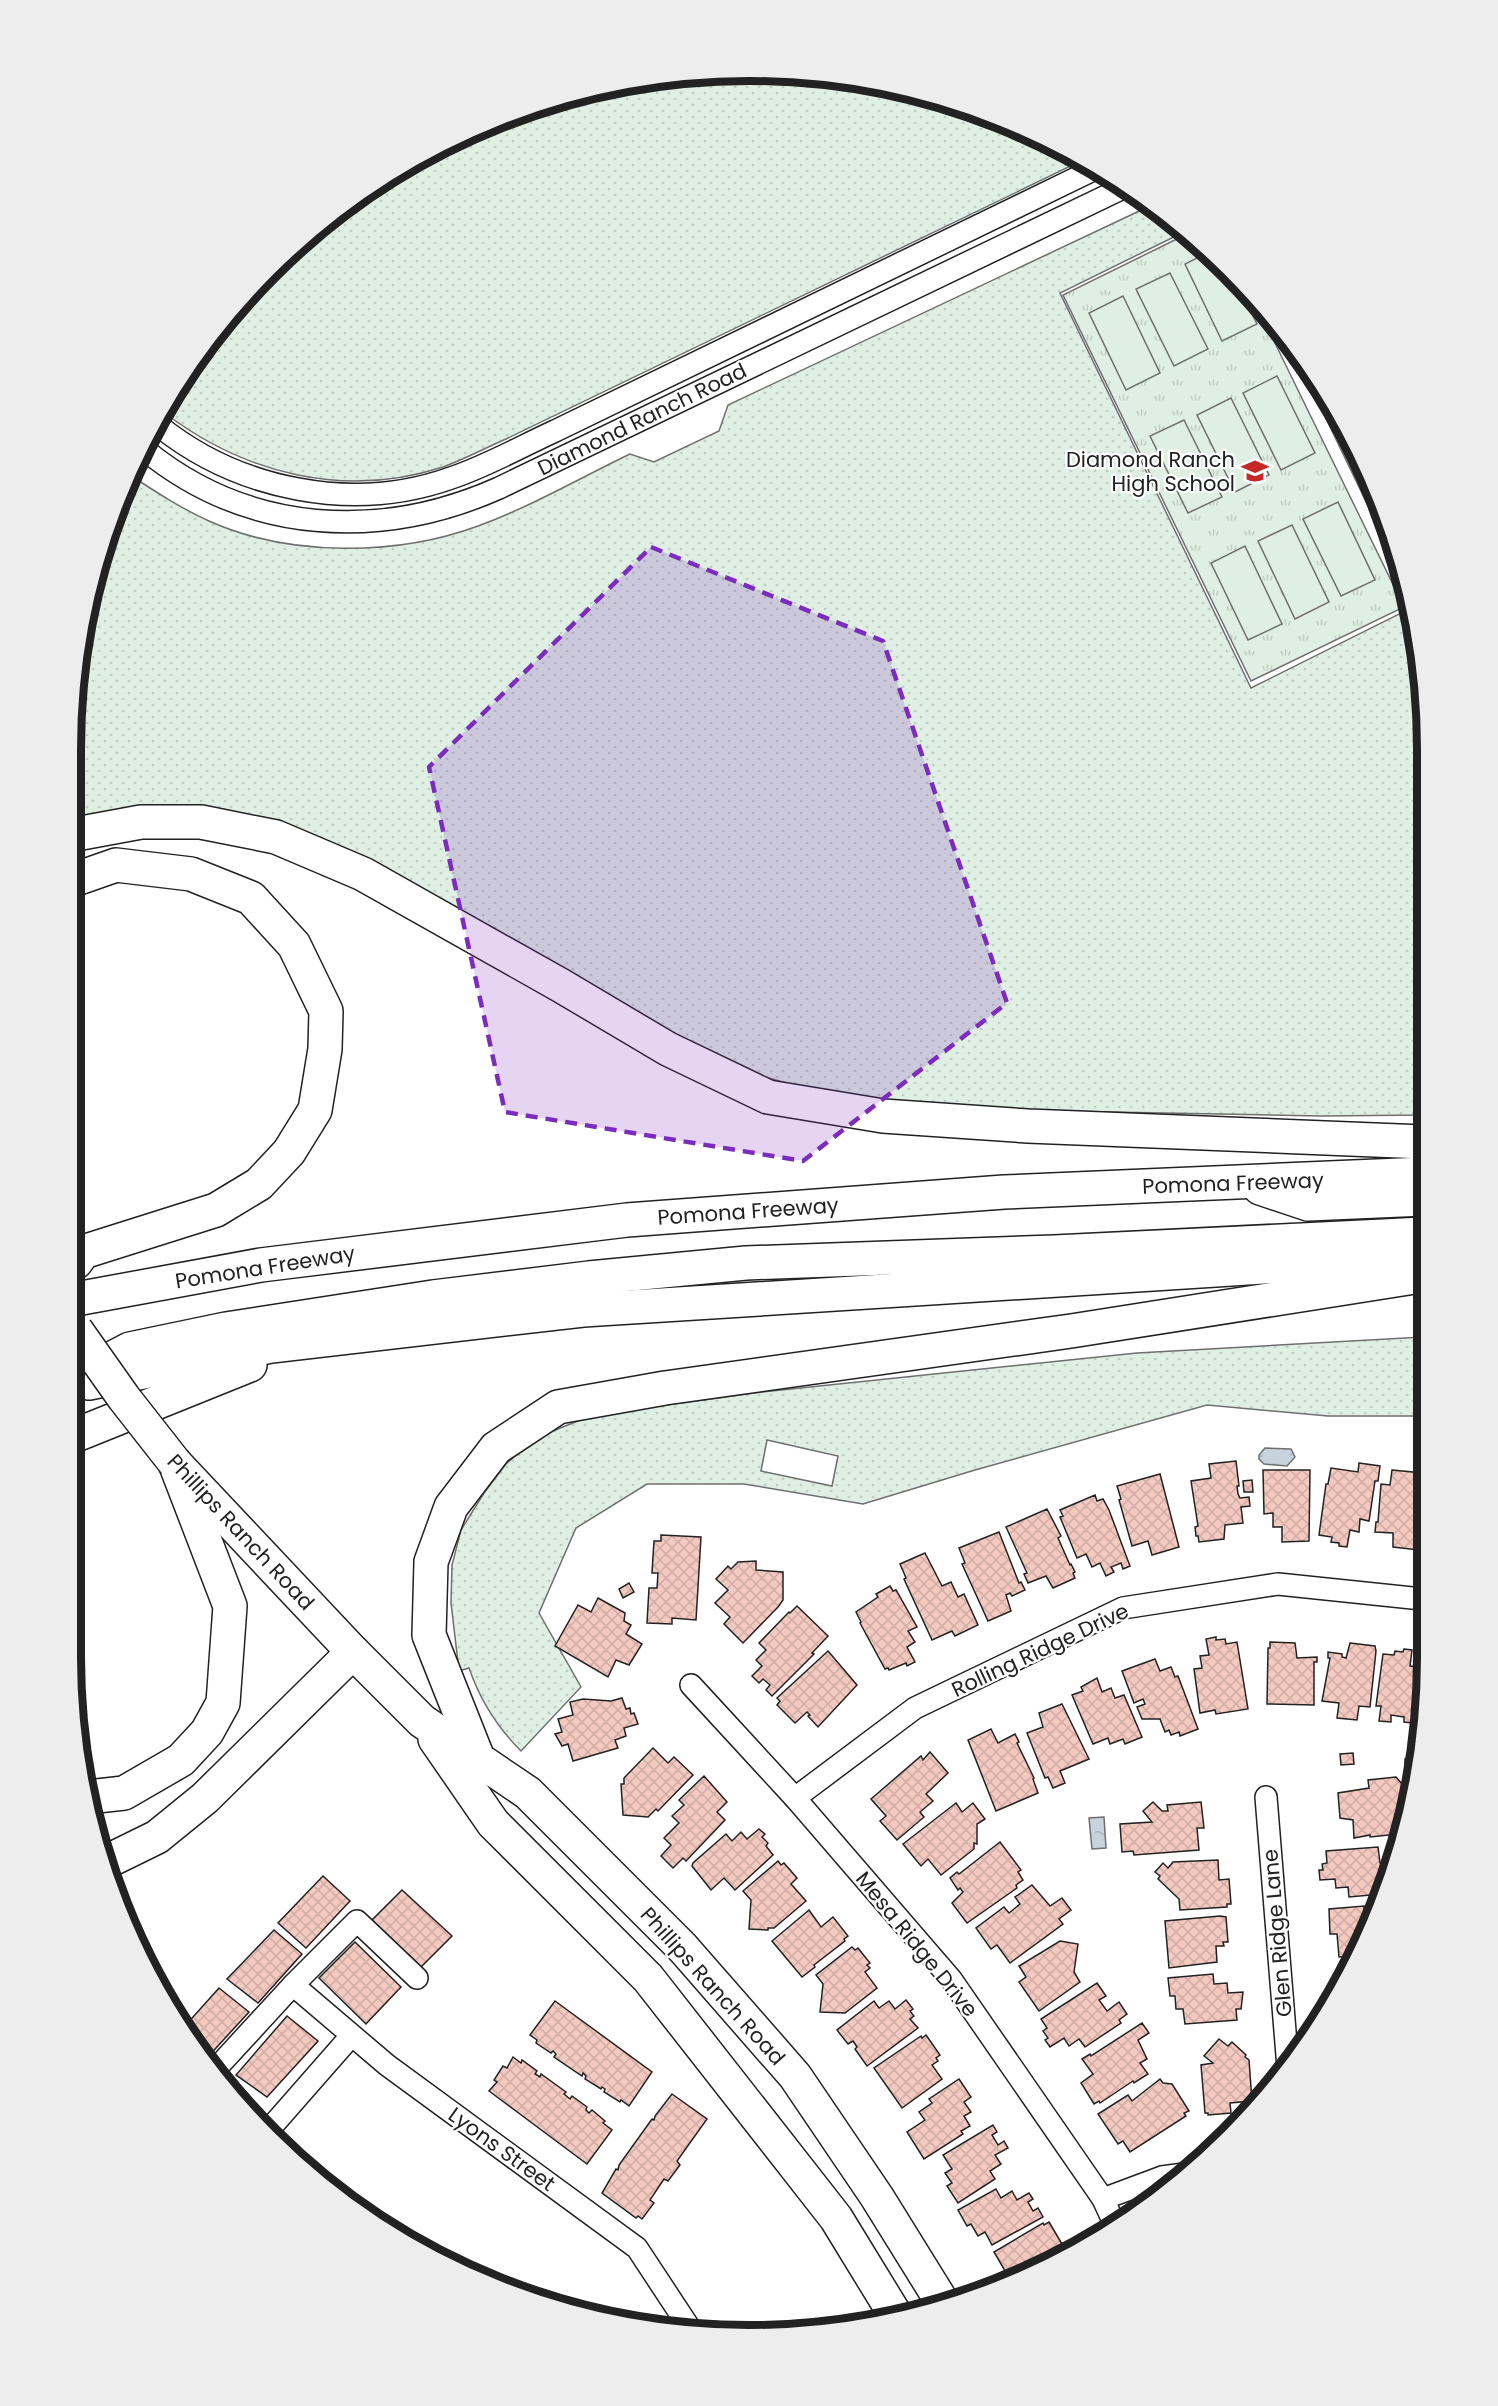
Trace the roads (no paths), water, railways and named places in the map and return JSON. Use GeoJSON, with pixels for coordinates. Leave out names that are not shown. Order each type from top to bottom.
{"type":"FeatureCollection","features":[{"type":"Feature","properties":{"kind":"main road"},"geometry":{"type":"LineString","coordinates":[[81,833],[141,822],[201,822],[276,837],[363,874],[668,1049],[768,1097],[883,1116],[1417,1142]]}},
{"type":"Feature","properties":{"kind":"main road"},"geometry":{"type":"LineString","coordinates":[[81,877],[116,865],[127,866],[191,874],[251,898],[294,945],[326,1011],[325,1049],[315,1110],[289,1152],[259,1184],[216,1210],[83,1252],[81,1255]]}},
{"type":"Feature","properties":{"kind":"main road","name":"Pomona Freeway"},"geometry":{"type":"LineString","coordinates":[[81,1298],[261,1265],[627,1220],[1004,1192],[1417,1174]]}},
{"type":"Feature","properties":{"kind":"main road"},"geometry":{"type":"LineString","coordinates":[[1244,1182],[1308,1204],[1417,1199]]}},
{"type":"Feature","properties":{"kind":"main road"},"geometry":{"type":"LineString","coordinates":[[81,1374],[130,1349],[226,1329],[433,1297],[589,1278],[746,1263],[1417,1234]]}},
{"type":"Feature","properties":{"kind":"main road"},"geometry":{"type":"LineString","coordinates":[[81,1384],[271,1346],[583,1310],[1417,1257]]}},
{"type":"Feature","properties":{"kind":"main road"},"geometry":{"type":"LineString","coordinates":[[479,1761],[429,1635],[431,1562],[451,1507],[496,1448],[558,1407],[665,1388],[1071,1331],[1417,1277]]}},
{"type":"Feature","properties":{"kind":"main road","name":"Phillips Ranch Road"},"geometry":{"type":"LineString","coordinates":[[81,1337],[124,1398],[176,1463],[353,1652],[422,1721],[528,1793],[682,1948],[795,2076],[877,2197],[939,2297]]}},
{"type":"Feature","properties":{"kind":"main road"},"geometry":{"type":"LineString","coordinates":[[81,1433],[310,1341]]}},
{"type":"Feature","properties":{"kind":"main road"},"geometry":{"type":"LineString","coordinates":[[96,1796],[124,1793],[180,1760],[207,1732],[223,1703],[230,1606],[176,1463]]}},
{"type":"Feature","properties":{"kind":"main road"},"geometry":{"type":"LineString","coordinates":[[112,1859],[158,1837],[205,1798],[353,1652]]}},
{"type":"Feature","properties":{"kind":"main road","name":"Phillips Ranch Road"},"geometry":{"type":"LineString","coordinates":[[422,1721],[493,1823],[648,1978],[836,2218],[892,2309]]}},
{"type":"Feature","properties":{"kind":"street","name":"Diamond Ranch Road"},"geometry":{"type":"LineString","coordinates":[[163,429],[206,458],[245,475],[285,487],[319,493],[363,494],[405,490],[436,483],[466,472],[546,435],[1087,173]]}},
{"type":"Feature","properties":{"kind":"street","name":"Diamond Ranch Road"},"geometry":{"type":"LineString","coordinates":[[150,454],[180,475],[214,494],[239,504],[276,514],[317,521],[352,522],[391,520],[435,511],[499,488],[1117,192]]}},
{"type":"Feature","properties":{"kind":"street","name":"Rolling Ridge Drive"},"geometry":{"type":"LineString","coordinates":[[795,1798],[915,1708],[1123,1608],[1278,1584],[1417,1598]]}},
{"type":"Feature","properties":{"kind":"street","name":"Mesa Ridge Drive"},"geometry":{"type":"LineString","coordinates":[[691,1685],[795,1798],[951,1978],[1103,2199],[1112,2217]]}},
{"type":"Feature","properties":{"kind":"street","name":"Glen Ridge Lane"},"geometry":{"type":"LineString","coordinates":[[1266,1797],[1287,2053]]}},
{"type":"Feature","properties":{"kind":"street"},"geometry":{"type":"LineString","coordinates":[[220,2065],[292,1985],[357,1921],[417,1978]]}},
{"type":"Feature","properties":{"kind":"street","name":"Lyons Street"},"geometry":{"type":"LineString","coordinates":[[292,1985],[387,2065],[637,2248],[686,2322]]}},
{"type":"Feature","properties":{"kind":"street"},"geometry":{"type":"LineString","coordinates":[[273,2125],[351,2036]]}},
{"type":"Feature","properties":{"kind":"street"},"geometry":{"type":"LineString","coordinates":[[1103,2199],[1169,2176]]}},
{"type":"Feature","properties":{"kind":"water"},"geometry":{"type":"Polygon","coordinates":[[[1265,1448],[1291,1449],[1295,1457],[1287,1466],[1264,1464],[1259,1459],[1259,1455],[1265,1448]]]}},
{"type":"Feature","properties":{"kind":"water"},"geometry":{"type":"Polygon","coordinates":[[[1104,1817],[1106,1848],[1092,1849],[1089,1818],[1104,1817]]]}},
{"type":"Feature","properties":{"kind":"place","name":"Diamond Ranch High School"},"geometry":{"type":"Point","coordinates":[1255,471]}}]}
